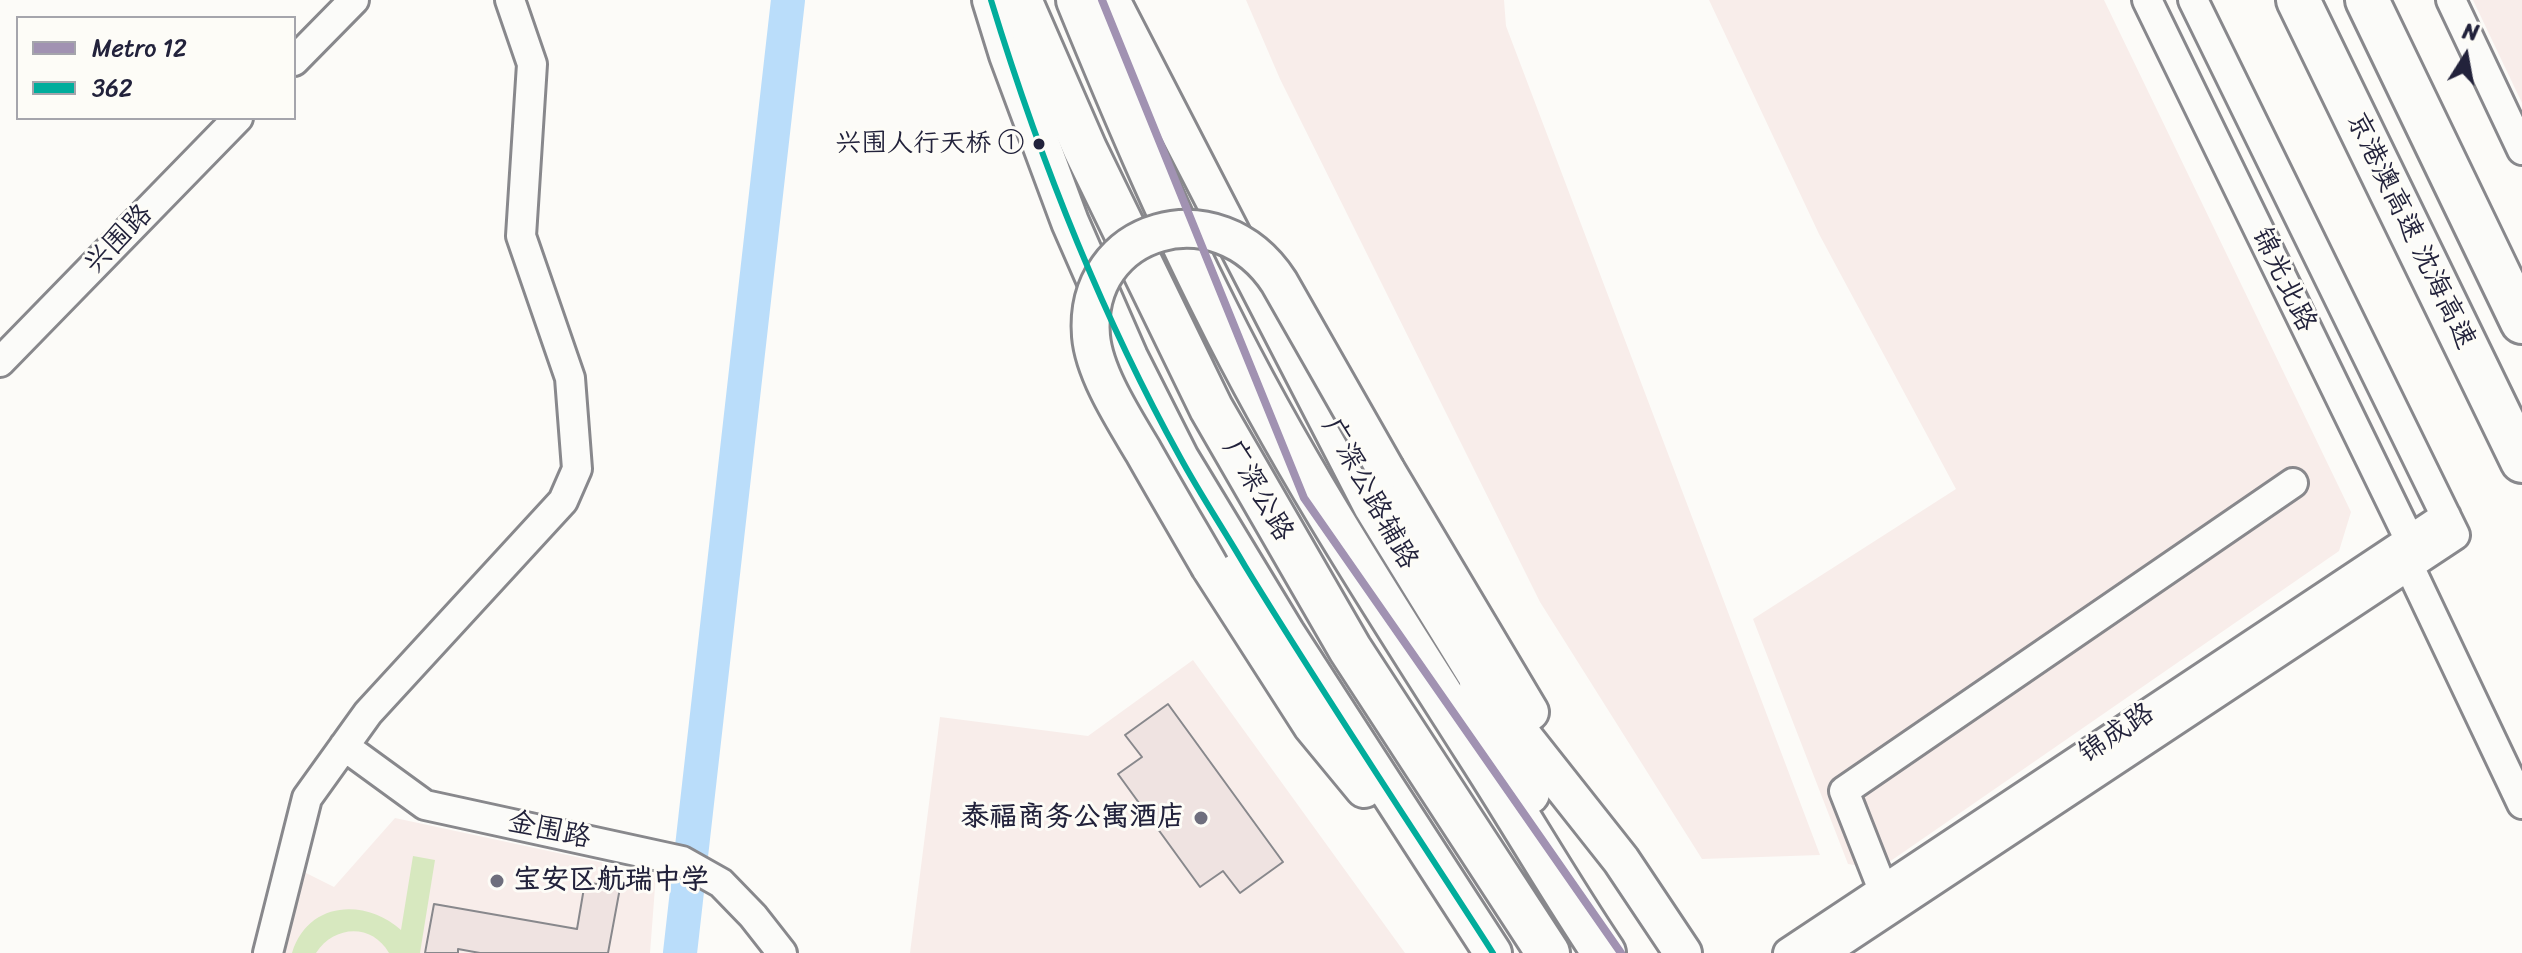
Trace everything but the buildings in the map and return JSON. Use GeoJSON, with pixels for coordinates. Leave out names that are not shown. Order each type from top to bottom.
{"type":"FeatureCollection","features":[{"type":"Feature","properties":{"kind":"highway","name":"广深公路"},"geometry":{"type":"LineString","coordinates":[[1020,0],[1085,149],[1226,436],[1350,649],[1548,953]]}},
{"type":"Feature","properties":{"kind":"highway","name":"广深公路"},"geometry":{"type":"LineString","coordinates":[[1078,0],[1133,136],[1216,311],[1260,394],[1401,634],[1602,950]]}},
{"type":"Feature","properties":{"kind":"highway","name":"京港澳高速 沈海高速"},"geometry":{"type":"LineString","coordinates":[[2298,0],[2522,461]]}},
{"type":"Feature","properties":{"kind":"highway"},"geometry":{"type":"LineString","coordinates":[[2367,0],[2522,322]]}},
{"type":"Feature","properties":{"kind":"highway"},"geometry":{"type":"LineString","coordinates":[[1481,683],[1531,801],[1602,950]]}},
{"type":"Feature","properties":{"kind":"main road"},"geometry":{"type":"LineString","coordinates":[[991,0],[1008,55],[1070,222],[1129,357],[1180,458],[1286,633],[1493,953]]}},
{"type":"Feature","properties":{"kind":"main road","name":"广深公路辅路"},"geometry":{"type":"LineString","coordinates":[[1111,0],[1372,506],[1481,683],[1621,860],[1683,953]]}},
{"type":"Feature","properties":{"kind":"main road"},"geometry":{"type":"LineString","coordinates":[[1452,890],[1312,726],[1210,567],[1130,429],[1101,372],[1093,347],[1090,321],[1098,288],[1117,259],[1145,239],[1178,229],[1212,230],[1229,236],[1257,255],[1279,282],[1483,636],[1621,860]]}},
{"type":"Feature","properties":{"kind":"street"},"geometry":{"type":"LineString","coordinates":[[268,953],[307,798],[368,713],[563,501],[577,469],[570,378],[521,236],[532,64],[510,0]]}},
{"type":"Feature","properties":{"kind":"street","name":"锦光北路"},"geometry":{"type":"LineString","coordinates":[[2147,0],[2412,555],[2522,804]]}},
{"type":"Feature","properties":{"kind":"street","name":"锦光北路"},"geometry":{"type":"LineString","coordinates":[[2193,0],[2451,525]]}},
{"type":"Feature","properties":{"kind":"street"},"geometry":{"type":"LineString","coordinates":[[2451,0],[2522,150]]}},
{"type":"Feature","properties":{"kind":"street"},"geometry":{"type":"LineString","coordinates":[[296,59],[344,3]]}},
{"type":"Feature","properties":{"kind":"street","name":"兴围路"},"geometry":{"type":"LineString","coordinates":[[0,362],[236,120]]}},
{"type":"Feature","properties":{"kind":"street"},"geometry":{"type":"LineString","coordinates":[[1883,890],[1844,791],[2293,483]]}},
{"type":"Feature","properties":{"kind":"street","name":"锦成路"},"geometry":{"type":"LineString","coordinates":[[1824,953],[2412,555],[2451,525]]}},
{"type":"Feature","properties":{"kind":"street","name":"锦成路"},"geometry":{"type":"LineString","coordinates":[[1788,953],[2412,555]]}},
{"type":"Feature","properties":{"kind":"street","name":"金围路"},"geometry":{"type":"LineString","coordinates":[[344,746],[425,805],[658,853],[682,861],[721,883],[753,916],[782,953]]}},
{"type":"Feature","properties":{"kind":"shaded area"},"geometry":{"type":"Polygon","coordinates":[[[1246,0],[1504,0],[1506,26],[1820,855],[1702,859],[1540,602],[1280,79],[1246,0]]]}},
{"type":"Feature","properties":{"kind":"shaded area"},"geometry":{"type":"Polygon","coordinates":[[[1709,0],[2104,0],[2351,512],[2339,551],[1879,869],[1848,864],[1753,619],[1956,489],[1819,234],[1709,0]]]}},
{"type":"Feature","properties":{"kind":"shaded area"},"geometry":{"type":"Polygon","coordinates":[[[2473,0],[2522,0],[2522,103],[2473,0]]]}},
{"type":"Feature","properties":{"kind":"shaded area"},"geometry":{"type":"Polygon","coordinates":[[[1193,660],[1405,953],[910,953],[940,717],[1088,736],[1193,660]]]}},
{"type":"Feature","properties":{"kind":"shaded area","name":"宝安区航瑞中学"},"geometry":{"type":"Polygon","coordinates":[[[395,818],[656,874],[650,953],[279,953],[304,872],[334,887],[395,818]]]}},
{"type":"Feature","properties":{"kind":"green space"},"geometry":{"type":"Polygon","coordinates":[[[413,856],[435,860],[420,953],[389,953],[373,936],[353,931],[333,937],[316,953],[292,953],[311,923],[324,914],[339,910],[371,913],[401,930],[413,856]]]}},
{"type":"Feature","properties":{"kind":"waterway"},"geometry":{"type":"LineString","coordinates":[[680,953],[788,0]]}},
{"type":"Feature","properties":{"kind":"metro line","name":"12"},"geometry":{"type":"LineString","coordinates":[[1102,0],[1304,498],[1621,953]]}},
{"type":"Feature","properties":{"kind":"transit line","name":"362"},"geometry":{"type":"LineString","coordinates":[[991,0],[1030,118],[1074,234],[1151,403],[1196,485],[1275,615],[1493,953]]}},
{"type":"Feature","properties":{"kind":"place","name":"兴围人行天桥 ①"},"geometry":{"type":"Point","coordinates":[1039,144]}},
{"type":"Feature","properties":{"kind":"place","name":"泰福商务公寓酒店"},"geometry":{"type":"Point","coordinates":[1201,818]}},
{"type":"Feature","properties":{"kind":"place","name":"宝安区航瑞中学"},"geometry":{"type":"Point","coordinates":[497,881]}}]}
